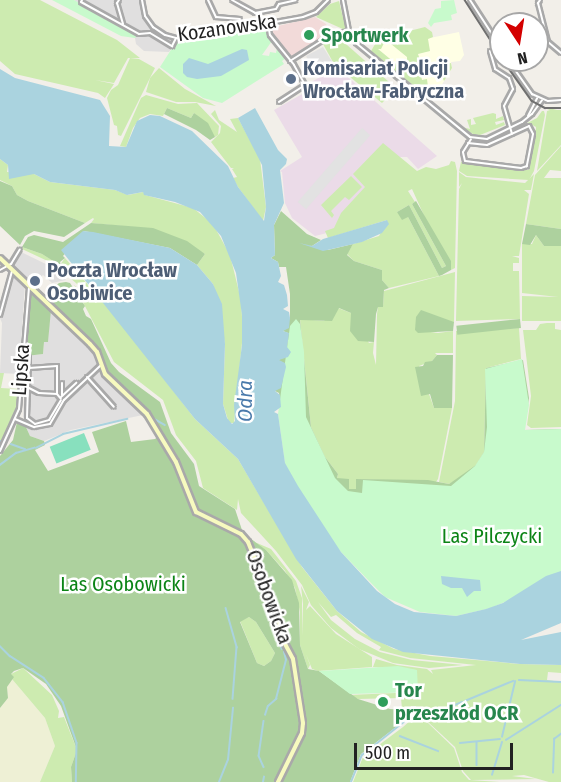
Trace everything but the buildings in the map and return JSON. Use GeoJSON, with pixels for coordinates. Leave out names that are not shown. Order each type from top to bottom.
{"type":"FeatureCollection","features":[{"type":"Feature","properties":{"kind":"street"},"geometry":{"type":"LineString","coordinates":[[82,0],[81,2],[139,34],[152,34],[172,46],[176,38]]}},
{"type":"Feature","properties":{"kind":"street"},"geometry":{"type":"LineString","coordinates":[[119,0],[117,3],[123,24]]}},
{"type":"Feature","properties":{"kind":"street","name":"Kozanowska"},"geometry":{"type":"LineString","coordinates":[[142,0],[144,13],[153,27],[162,34],[176,38],[308,16],[328,0]]}},
{"type":"Feature","properties":{"kind":"street"},"geometry":{"type":"LineString","coordinates":[[209,0],[217,18],[240,19]]}},
{"type":"Feature","properties":{"kind":"street"},"geometry":{"type":"LineString","coordinates":[[232,0],[255,14],[276,9],[279,4],[296,0]]}},
{"type":"Feature","properties":{"kind":"street"},"geometry":{"type":"LineString","coordinates":[[240,5],[243,0]]}},
{"type":"Feature","properties":{"kind":"street"},"geometry":{"type":"LineString","coordinates":[[343,0],[349,31],[360,46],[471,138],[487,139],[526,119],[540,99]]}},
{"type":"Feature","properties":{"kind":"street"},"geometry":{"type":"LineString","coordinates":[[470,0],[489,29]]}},
{"type":"Feature","properties":{"kind":"street"},"geometry":{"type":"LineString","coordinates":[[539,1],[549,44],[561,53]]}},
{"type":"Feature","properties":{"kind":"street"},"geometry":{"type":"LineString","coordinates":[[115,20],[121,18]]}},
{"type":"Feature","properties":{"kind":"street"},"geometry":{"type":"LineString","coordinates":[[268,23],[270,35],[305,85],[279,102]]}},
{"type":"Feature","properties":{"kind":"street"},"geometry":{"type":"LineString","coordinates":[[290,61],[331,35],[349,31]]}},
{"type":"Feature","properties":{"kind":"street"},"geometry":{"type":"LineString","coordinates":[[500,72],[509,77],[513,89],[504,106],[512,134]]}},
{"type":"Feature","properties":{"kind":"street"},"geometry":{"type":"LineString","coordinates":[[516,72],[529,92],[540,99],[561,100]]}},
{"type":"Feature","properties":{"kind":"street"},"geometry":{"type":"LineString","coordinates":[[468,143],[487,145],[528,126],[532,130],[525,168],[465,161],[462,156],[468,143],[471,138]]}},
{"type":"Feature","properties":{"kind":"street"},"geometry":{"type":"LineString","coordinates":[[0,270],[9,266],[20,249]]}},
{"type":"Feature","properties":{"kind":"street","name":"Osobowicka"},"geometry":{"type":"LineString","coordinates":[[0,258],[14,269],[93,348],[107,376],[150,418],[176,462],[196,512],[242,534],[249,543],[277,614],[284,642],[293,659],[303,723],[302,734],[278,782]]}},
{"type":"Feature","properties":{"kind":"street"},"geometry":{"type":"LineString","coordinates":[[0,313],[14,269]]}},
{"type":"Feature","properties":{"kind":"street","name":"Lipska"},"geometry":{"type":"LineString","coordinates":[[0,451],[15,419],[19,401],[27,295],[31,286]]}},
{"type":"Feature","properties":{"kind":"street"},"geometry":{"type":"LineString","coordinates":[[29,357],[26,415],[34,424],[51,419],[62,399],[76,382]]}},
{"type":"Feature","properties":{"kind":"street"},"geometry":{"type":"LineString","coordinates":[[62,399],[101,365]]}},
{"type":"Feature","properties":{"kind":"street"},"geometry":{"type":"LineString","coordinates":[[28,368],[57,366],[57,394]]}},
{"type":"Feature","properties":{"kind":"street"},"geometry":{"type":"LineString","coordinates":[[87,377],[114,407]]}},
{"type":"Feature","properties":{"kind":"street"},"geometry":{"type":"LineString","coordinates":[[15,419],[33,427],[48,425],[56,418],[62,399],[62,382]]}},
{"type":"Feature","properties":{"kind":"street"},"geometry":{"type":"LineString","coordinates":[[27,388],[39,393],[57,394],[62,399]]}},
{"type":"Feature","properties":{"kind":"shaded area"},"geometry":{"type":"Polygon","coordinates":[[[74,0],[140,0],[142,13],[149,25],[158,34],[176,42],[169,52],[144,51],[136,44],[135,38],[74,0]]]}},
{"type":"Feature","properties":{"kind":"shaded area"},"geometry":{"type":"Polygon","coordinates":[[[315,17],[326,24],[331,34],[291,59],[277,44],[270,28],[315,17]]]}},
{"type":"Feature","properties":{"kind":"shaded area"},"geometry":{"type":"Polygon","coordinates":[[[459,32],[464,55],[460,61],[451,62],[452,68],[432,101],[371,51],[375,44],[418,33],[425,39],[459,32]]]}},
{"type":"Feature","properties":{"kind":"shaded area"},"geometry":{"type":"Polygon","coordinates":[[[323,47],[333,63],[328,67],[330,71],[322,76],[315,64],[312,67],[306,56],[323,47]]]}},
{"type":"Feature","properties":{"kind":"shaded area"},"geometry":{"type":"Polygon","coordinates":[[[333,64],[437,156],[418,169],[407,157],[396,157],[335,231],[315,236],[292,218],[285,203],[282,172],[280,171],[302,157],[274,110],[304,93],[308,84],[330,71],[328,67],[333,64]]]}},
{"type":"Feature","properties":{"kind":"shaded area"},"geometry":{"type":"Polygon","coordinates":[[[362,128],[370,135],[306,209],[298,202],[362,128]]]}},
{"type":"Feature","properties":{"kind":"shaded area"},"geometry":{"type":"Polygon","coordinates":[[[19,251],[52,267],[66,280],[52,283],[43,275],[34,284],[13,264],[19,251]]]}},
{"type":"Feature","properties":{"kind":"shaded area"},"geometry":{"type":"Polygon","coordinates":[[[13,273],[25,284],[19,374],[0,373],[2,323],[0,318],[13,273]]]}},
{"type":"Feature","properties":{"kind":"shaded area"},"geometry":{"type":"Polygon","coordinates":[[[50,310],[93,353],[100,374],[143,415],[71,430],[44,441],[30,436],[25,425],[27,422],[23,417],[26,356],[43,354],[44,342],[48,341],[50,310]]]}},
{"type":"Feature","properties":{"kind":"shaded area"},"geometry":{"type":"Polygon","coordinates":[[[12,679],[45,718],[55,746],[40,782],[0,782],[0,708],[8,698],[7,687],[12,679]]]}},
{"type":"Feature","properties":{"kind":"green space"},"geometry":{"type":"Polygon","coordinates":[[[0,0],[40,0],[117,40],[140,58],[128,58],[114,83],[95,80],[114,84],[105,98],[98,93],[15,74],[0,61],[0,0]]]}},
{"type":"Feature","properties":{"kind":"green space"},"geometry":{"type":"Polygon","coordinates":[[[52,0],[74,0],[137,36],[135,38],[121,36],[52,0]]]}},
{"type":"Feature","properties":{"kind":"green space"},"geometry":{"type":"Polygon","coordinates":[[[454,0],[457,13],[451,15],[452,20],[434,23],[431,27],[428,23],[435,9],[441,8],[441,1],[454,0]]]}},
{"type":"Feature","properties":{"kind":"green space"},"geometry":{"type":"Polygon","coordinates":[[[339,1],[346,30],[316,17],[330,4],[339,1]]]}},
{"type":"Feature","properties":{"kind":"green space"},"geometry":{"type":"Polygon","coordinates":[[[266,27],[272,41],[262,55],[269,56],[270,52],[276,53],[277,48],[286,58],[282,61],[284,64],[222,103],[203,98],[160,67],[176,42],[266,27]]]}},
{"type":"Feature","properties":{"kind":"green space"},"geometry":{"type":"Polygon","coordinates":[[[425,27],[432,32],[433,37],[428,39],[430,51],[418,54],[423,69],[451,63],[452,68],[444,81],[440,72],[421,76],[422,80],[427,79],[428,87],[432,89],[421,92],[371,51],[378,39],[425,27]],[[384,43],[381,49],[378,49],[406,72],[402,66],[407,63],[407,57],[391,44],[384,43]]]}},
{"type":"Feature","properties":{"kind":"green space"},"geometry":{"type":"Polygon","coordinates":[[[338,37],[389,82],[394,91],[382,103],[334,64],[323,44],[338,37]]]}},
{"type":"Feature","properties":{"kind":"green space"},"geometry":{"type":"Polygon","coordinates":[[[130,58],[139,59],[155,68],[121,136],[118,135],[117,126],[114,125],[107,98],[111,90],[118,85],[130,58]]]}},
{"type":"Feature","properties":{"kind":"green space"},"geometry":{"type":"Polygon","coordinates":[[[159,68],[185,89],[216,106],[195,102],[176,102],[146,92],[150,78],[159,68]]]}},
{"type":"Feature","properties":{"kind":"green space"},"geometry":{"type":"Polygon","coordinates":[[[146,95],[178,104],[197,103],[219,126],[218,135],[215,137],[194,113],[191,118],[167,108],[163,116],[150,114],[140,118],[133,128],[126,147],[120,146],[141,98],[146,95]]]}},
{"type":"Feature","properties":{"kind":"green space"},"geometry":{"type":"Polygon","coordinates":[[[541,107],[561,108],[553,110],[561,110],[561,145],[537,171],[547,111],[550,110],[541,107]]]}},
{"type":"Feature","properties":{"kind":"green space"},"geometry":{"type":"Polygon","coordinates":[[[167,108],[191,118],[194,113],[208,123],[215,137],[210,140],[196,130],[164,114],[167,108]]]}},
{"type":"Feature","properties":{"kind":"green space"},"geometry":{"type":"Polygon","coordinates":[[[215,110],[219,120],[237,132],[230,119],[238,118],[260,159],[266,207],[263,221],[233,178],[237,177],[232,169],[234,168],[231,168],[211,142],[220,133],[221,126],[211,114],[215,110]]]}},
{"type":"Feature","properties":{"kind":"green space"},"geometry":{"type":"Polygon","coordinates":[[[542,111],[545,115],[534,171],[529,180],[467,176],[459,171],[461,162],[529,170],[536,132],[533,129],[536,130],[536,127],[529,123],[514,130],[537,118],[542,111]]]}},
{"type":"Feature","properties":{"kind":"green space"},"geometry":{"type":"Polygon","coordinates":[[[496,114],[496,119],[503,116],[504,120],[495,122],[496,125],[504,122],[505,125],[480,135],[473,134],[462,127],[470,129],[467,120],[471,119],[471,125],[476,124],[473,118],[496,114]]]}},
{"type":"Feature","properties":{"kind":"green space"},"geometry":{"type":"Polygon","coordinates":[[[383,143],[417,171],[426,167],[436,169],[449,165],[451,161],[455,162],[457,171],[455,268],[451,270],[450,261],[427,222],[412,189],[408,191],[415,202],[412,204],[446,266],[442,268],[409,205],[397,212],[408,217],[439,276],[389,288],[382,280],[382,270],[354,261],[347,254],[353,244],[379,236],[387,220],[328,238],[325,231],[334,228],[341,213],[365,187],[353,174],[383,143]]]}},
{"type":"Feature","properties":{"kind":"green space"},"geometry":{"type":"Polygon","coordinates":[[[561,146],[561,171],[550,170],[544,178],[561,178],[561,229],[526,224],[535,175],[561,146]]]}},
{"type":"Feature","properties":{"kind":"green space"},"geometry":{"type":"Polygon","coordinates":[[[0,159],[8,165],[7,172],[34,174],[50,182],[115,190],[128,195],[143,192],[145,195],[193,208],[213,224],[230,255],[241,300],[243,333],[234,423],[228,420],[223,404],[225,344],[213,284],[197,265],[205,254],[153,229],[91,223],[93,218],[85,223],[28,201],[17,195],[12,186],[0,180],[0,159]]]}},
{"type":"Feature","properties":{"kind":"green space"},"geometry":{"type":"Polygon","coordinates":[[[459,172],[466,177],[525,183],[534,174],[531,190],[524,190],[529,194],[519,256],[512,256],[519,258],[519,263],[513,263],[513,271],[519,271],[520,319],[456,321],[459,189],[462,183],[459,187],[459,172]]]}},
{"type":"Feature","properties":{"kind":"green space"},"geometry":{"type":"Polygon","coordinates":[[[351,176],[362,187],[349,200],[345,197],[331,211],[334,215],[332,218],[321,205],[351,176]]]}},
{"type":"Feature","properties":{"kind":"green space"},"geometry":{"type":"Polygon","coordinates":[[[0,181],[12,186],[17,195],[28,201],[85,223],[64,237],[34,231],[25,236],[20,245],[0,226],[0,181]]]}},
{"type":"Feature","properties":{"kind":"green space"},"geometry":{"type":"Polygon","coordinates":[[[416,201],[451,261],[451,270],[439,276],[408,217],[402,220],[397,212],[409,205],[442,268],[446,266],[412,204],[416,201]]]}},
{"type":"Feature","properties":{"kind":"green space"},"geometry":{"type":"Polygon","coordinates":[[[281,211],[307,234],[321,240],[312,246],[299,243],[328,250],[353,244],[347,255],[354,261],[382,270],[382,280],[389,288],[384,290],[383,307],[378,307],[376,314],[374,342],[358,341],[350,331],[351,313],[339,308],[332,321],[300,320],[311,427],[325,457],[338,474],[337,478],[349,479],[349,489],[356,489],[356,479],[428,480],[449,484],[476,465],[484,452],[486,368],[523,360],[529,398],[524,430],[561,429],[405,570],[281,409],[279,393],[275,391],[279,360],[287,347],[288,333],[283,331],[290,318],[290,294],[286,267],[279,267],[278,262],[271,258],[275,255],[274,225],[281,211]]]}},
{"type":"Feature","properties":{"kind":"green space"},"geometry":{"type":"Polygon","coordinates":[[[91,223],[153,228],[187,241],[205,254],[197,265],[170,248],[84,231],[63,256],[65,258],[60,262],[61,266],[42,254],[22,247],[28,237],[34,235],[63,242],[91,223]]]}},
{"type":"Feature","properties":{"kind":"green space"},"geometry":{"type":"Polygon","coordinates":[[[526,224],[561,229],[561,246],[544,246],[536,235],[530,245],[522,244],[526,224]]]}},
{"type":"Feature","properties":{"kind":"green space"},"geometry":{"type":"Polygon","coordinates":[[[536,235],[544,246],[561,246],[561,321],[522,321],[522,296],[558,297],[522,293],[522,244],[532,244],[536,235]]]}},
{"type":"Feature","properties":{"kind":"green space"},"geometry":{"type":"Polygon","coordinates":[[[22,247],[42,254],[60,265],[65,258],[121,323],[195,419],[238,459],[302,567],[337,611],[361,632],[394,649],[430,656],[520,664],[561,665],[561,673],[548,672],[547,680],[561,682],[561,782],[549,782],[524,775],[512,776],[536,779],[471,780],[463,771],[455,747],[428,722],[409,715],[409,710],[402,709],[401,698],[358,699],[349,695],[418,692],[416,670],[373,667],[376,659],[397,665],[427,669],[433,674],[431,670],[476,665],[410,658],[379,650],[381,647],[357,633],[336,615],[331,617],[318,602],[331,620],[355,639],[380,652],[412,660],[463,665],[429,668],[393,663],[359,649],[331,628],[311,605],[302,585],[276,551],[241,513],[238,499],[237,510],[203,488],[196,461],[176,435],[163,400],[114,362],[74,285],[85,294],[84,290],[54,264],[22,247]]]}},
{"type":"Feature","properties":{"kind":"green space"},"geometry":{"type":"Polygon","coordinates":[[[455,272],[454,322],[415,330],[438,333],[453,331],[453,353],[435,353],[437,355],[432,361],[419,366],[434,408],[452,408],[438,479],[436,482],[356,479],[356,490],[349,489],[337,478],[338,474],[325,457],[311,427],[300,319],[324,321],[338,308],[351,313],[369,343],[374,342],[373,353],[376,365],[377,314],[378,307],[383,306],[384,291],[455,272]]]}},
{"type":"Feature","properties":{"kind":"green space","name":"Las Osobowicki"},"geometry":{"type":"Polygon","coordinates":[[[59,283],[70,283],[85,306],[83,309],[86,316],[91,319],[111,363],[119,372],[160,402],[171,433],[194,464],[199,486],[235,509],[243,533],[266,550],[292,580],[299,603],[300,645],[308,669],[319,671],[358,699],[390,709],[410,710],[409,717],[361,754],[350,782],[72,782],[71,767],[77,750],[61,706],[46,684],[23,668],[14,671],[11,674],[14,677],[7,687],[8,698],[0,708],[0,456],[13,440],[17,422],[25,425],[30,436],[44,441],[45,445],[35,450],[48,471],[99,452],[92,432],[126,421],[131,442],[155,439],[160,435],[151,415],[107,373],[98,350],[44,296],[59,283]],[[249,617],[240,622],[257,663],[264,666],[271,661],[275,653],[256,622],[249,617]]]}},
{"type":"Feature","properties":{"kind":"green space"},"geometry":{"type":"Polygon","coordinates":[[[30,290],[51,310],[48,342],[44,342],[43,354],[26,356],[30,290]]]}},
{"type":"Feature","properties":{"kind":"green space"},"geometry":{"type":"Polygon","coordinates":[[[421,310],[454,322],[453,331],[418,333],[415,330],[416,317],[421,310]]]}},
{"type":"Feature","properties":{"kind":"green space","name":"Las Pilczycki"},"geometry":{"type":"Polygon","coordinates":[[[296,319],[300,324],[304,352],[306,417],[335,478],[348,491],[362,493],[363,480],[451,486],[475,466],[484,452],[487,427],[485,369],[522,359],[529,405],[525,430],[561,429],[561,578],[491,608],[456,616],[420,612],[385,597],[339,550],[303,497],[285,464],[278,414],[290,326],[296,319]]]}},
{"type":"Feature","properties":{"kind":"green space"},"geometry":{"type":"Polygon","coordinates":[[[520,319],[521,328],[457,335],[456,326],[520,319]]]}},
{"type":"Feature","properties":{"kind":"green space"},"geometry":{"type":"Polygon","coordinates":[[[555,323],[555,329],[561,330],[561,427],[531,428],[527,425],[531,396],[523,330],[536,330],[540,324],[555,323]]]}},
{"type":"Feature","properties":{"kind":"green space"},"geometry":{"type":"Polygon","coordinates":[[[519,328],[521,359],[486,368],[484,452],[476,465],[462,477],[449,484],[439,482],[455,401],[456,331],[519,328]]]}},
{"type":"Feature","properties":{"kind":"green space"},"geometry":{"type":"Polygon","coordinates":[[[437,355],[453,355],[452,408],[434,408],[430,394],[421,396],[415,367],[423,366],[425,362],[432,361],[437,355]]]}},
{"type":"Feature","properties":{"kind":"green space"},"geometry":{"type":"Polygon","coordinates":[[[0,373],[4,373],[1,388],[18,389],[16,409],[0,444],[0,373]]]}},
{"type":"Feature","properties":{"kind":"green space"},"geometry":{"type":"Polygon","coordinates":[[[84,433],[91,450],[56,464],[50,447],[84,433]]]}},
{"type":"Feature","properties":{"kind":"green space"},"geometry":{"type":"Polygon","coordinates":[[[250,540],[271,549],[296,581],[302,598],[302,636],[303,604],[301,586],[309,602],[306,610],[310,606],[336,634],[372,657],[372,667],[318,671],[312,669],[306,654],[310,665],[308,669],[300,645],[300,612],[295,588],[285,571],[266,550],[250,540]]]}},
{"type":"Feature","properties":{"kind":"green space"},"geometry":{"type":"Polygon","coordinates":[[[249,617],[256,622],[275,653],[271,661],[264,666],[257,663],[240,621],[249,617]]]}},
{"type":"Feature","properties":{"kind":"green space"},"geometry":{"type":"Polygon","coordinates":[[[398,666],[417,670],[418,692],[350,694],[319,671],[398,666]]]}},
{"type":"Feature","properties":{"kind":"green space"},"geometry":{"type":"Polygon","coordinates":[[[23,668],[52,695],[59,711],[58,718],[64,717],[77,750],[71,767],[72,782],[40,782],[55,746],[45,718],[12,679],[11,674],[23,668]]]}},
{"type":"Feature","properties":{"kind":"green space"},"geometry":{"type":"Polygon","coordinates":[[[411,716],[428,723],[454,748],[462,772],[469,780],[500,782],[353,782],[363,757],[403,727],[411,720],[411,716]]]}},
{"type":"Feature","properties":{"kind":"water"},"geometry":{"type":"Polygon","coordinates":[[[242,49],[247,50],[249,60],[221,76],[197,79],[187,77],[183,73],[183,64],[189,58],[208,64],[242,49]]]}},
{"type":"Feature","properties":{"kind":"water","name":"Odra"},"geometry":{"type":"Polygon","coordinates":[[[0,69],[15,78],[100,100],[110,116],[109,146],[126,147],[137,121],[150,115],[160,116],[192,131],[228,166],[238,187],[264,221],[266,207],[262,165],[238,118],[255,108],[278,150],[287,159],[286,164],[280,170],[284,203],[274,225],[275,255],[271,258],[278,262],[281,276],[278,282],[284,285],[287,295],[288,306],[283,309],[289,312],[290,318],[289,328],[283,331],[289,333],[287,347],[291,352],[288,357],[279,360],[285,363],[286,367],[281,388],[275,391],[280,395],[281,407],[274,412],[278,414],[285,463],[341,552],[377,591],[395,604],[414,612],[456,616],[486,609],[503,603],[546,576],[561,571],[561,623],[521,640],[561,632],[561,665],[520,664],[403,652],[372,639],[337,611],[296,559],[238,459],[195,419],[61,250],[83,231],[93,232],[170,248],[197,265],[213,284],[222,304],[225,344],[223,404],[227,418],[232,424],[235,421],[234,405],[242,345],[242,315],[236,273],[221,236],[200,212],[175,202],[144,195],[143,192],[127,195],[115,190],[50,182],[34,174],[9,179],[8,165],[0,159],[0,69]]]}},
{"type":"Feature","properties":{"kind":"water"},"geometry":{"type":"Polygon","coordinates":[[[387,220],[389,224],[382,233],[362,242],[323,251],[299,243],[312,246],[323,239],[387,220]]]}},
{"type":"Feature","properties":{"kind":"water"},"geometry":{"type":"Polygon","coordinates":[[[441,576],[480,580],[481,591],[474,591],[467,597],[462,588],[451,588],[442,584],[441,576]]]}},
{"type":"Feature","properties":{"kind":"waterway"},"geometry":{"type":"LineString","coordinates":[[151,417],[165,425]]}},
{"type":"Feature","properties":{"kind":"waterway"},"geometry":{"type":"LineString","coordinates":[[36,448],[63,434],[127,419]]}},
{"type":"Feature","properties":{"kind":"waterway"},"geometry":{"type":"LineString","coordinates":[[11,444],[25,449]]}},
{"type":"Feature","properties":{"kind":"waterway"},"geometry":{"type":"LineString","coordinates":[[0,465],[16,453],[34,448]]}},
{"type":"Feature","properties":{"kind":"waterway"},"geometry":{"type":"LineString","coordinates":[[263,590],[282,649]]}},
{"type":"Feature","properties":{"kind":"waterway"},"geometry":{"type":"LineString","coordinates":[[226,608],[237,647],[233,699]]}},
{"type":"Feature","properties":{"kind":"waterway"},"geometry":{"type":"LineString","coordinates":[[0,646],[10,656],[44,678],[63,702],[77,743],[76,782]]}},
{"type":"Feature","properties":{"kind":"waterway"},"geometry":{"type":"LineString","coordinates":[[265,715],[268,706],[276,699],[286,660],[284,652]]}},
{"type":"Feature","properties":{"kind":"waterway"},"geometry":{"type":"LineString","coordinates":[[519,680],[561,682]]}},
{"type":"Feature","properties":{"kind":"waterway"},"geometry":{"type":"LineString","coordinates":[[465,701],[513,681]]}},
{"type":"Feature","properties":{"kind":"waterway"},"geometry":{"type":"LineString","coordinates":[[502,737],[515,682]]}},
{"type":"Feature","properties":{"kind":"waterway"},"geometry":{"type":"LineString","coordinates":[[410,710],[436,713],[462,702]]}},
{"type":"Feature","properties":{"kind":"waterway"},"geometry":{"type":"LineString","coordinates":[[506,740],[561,705]]}},
{"type":"Feature","properties":{"kind":"waterway"},"geometry":{"type":"LineString","coordinates":[[219,782],[228,760],[233,708]]}},
{"type":"Feature","properties":{"kind":"waterway"},"geometry":{"type":"LineString","coordinates":[[351,782],[362,755],[409,718]]}},
{"type":"Feature","properties":{"kind":"waterway"},"geometry":{"type":"LineString","coordinates":[[264,721],[259,756],[264,767]]}},
{"type":"Feature","properties":{"kind":"waterway"},"geometry":{"type":"LineString","coordinates":[[553,773],[554,739],[561,734]]}},
{"type":"Feature","properties":{"kind":"waterway"},"geometry":{"type":"LineString","coordinates":[[400,736],[438,751]]}},
{"type":"Feature","properties":{"kind":"waterway"},"geometry":{"type":"LineString","coordinates":[[460,743],[500,739]]}},
{"type":"Feature","properties":{"kind":"waterway"},"geometry":{"type":"LineString","coordinates":[[477,742],[477,765]]}},
{"type":"Feature","properties":{"kind":"waterway"},"geometry":{"type":"LineString","coordinates":[[492,775],[502,743]]}},
{"type":"Feature","properties":{"kind":"waterway"},"geometry":{"type":"LineString","coordinates":[[263,782],[264,777]]}},
{"type":"Feature","properties":{"kind":"tram line"},"geometry":{"type":"LineString","coordinates":[[465,0],[489,37]]}},
{"type":"Feature","properties":{"kind":"tram line"},"geometry":{"type":"LineString","coordinates":[[511,72],[532,101],[545,108],[561,108]]}},
{"type":"Feature","properties":{"kind":"place","name":"Sportwerk"},"geometry":{"type":"Point","coordinates":[309,35]}},
{"type":"Feature","properties":{"kind":"place","name":"Komisariat Policji Wrocław-Fabryczna"},"geometry":{"type":"Point","coordinates":[291,79]}},
{"type":"Feature","properties":{"kind":"place","name":"Poczta Wrocław Osobiwice"},"geometry":{"type":"Point","coordinates":[35,281]}},
{"type":"Feature","properties":{"kind":"place","name":"Tor przeszkód OCR"},"geometry":{"type":"Point","coordinates":[383,702]}}]}
